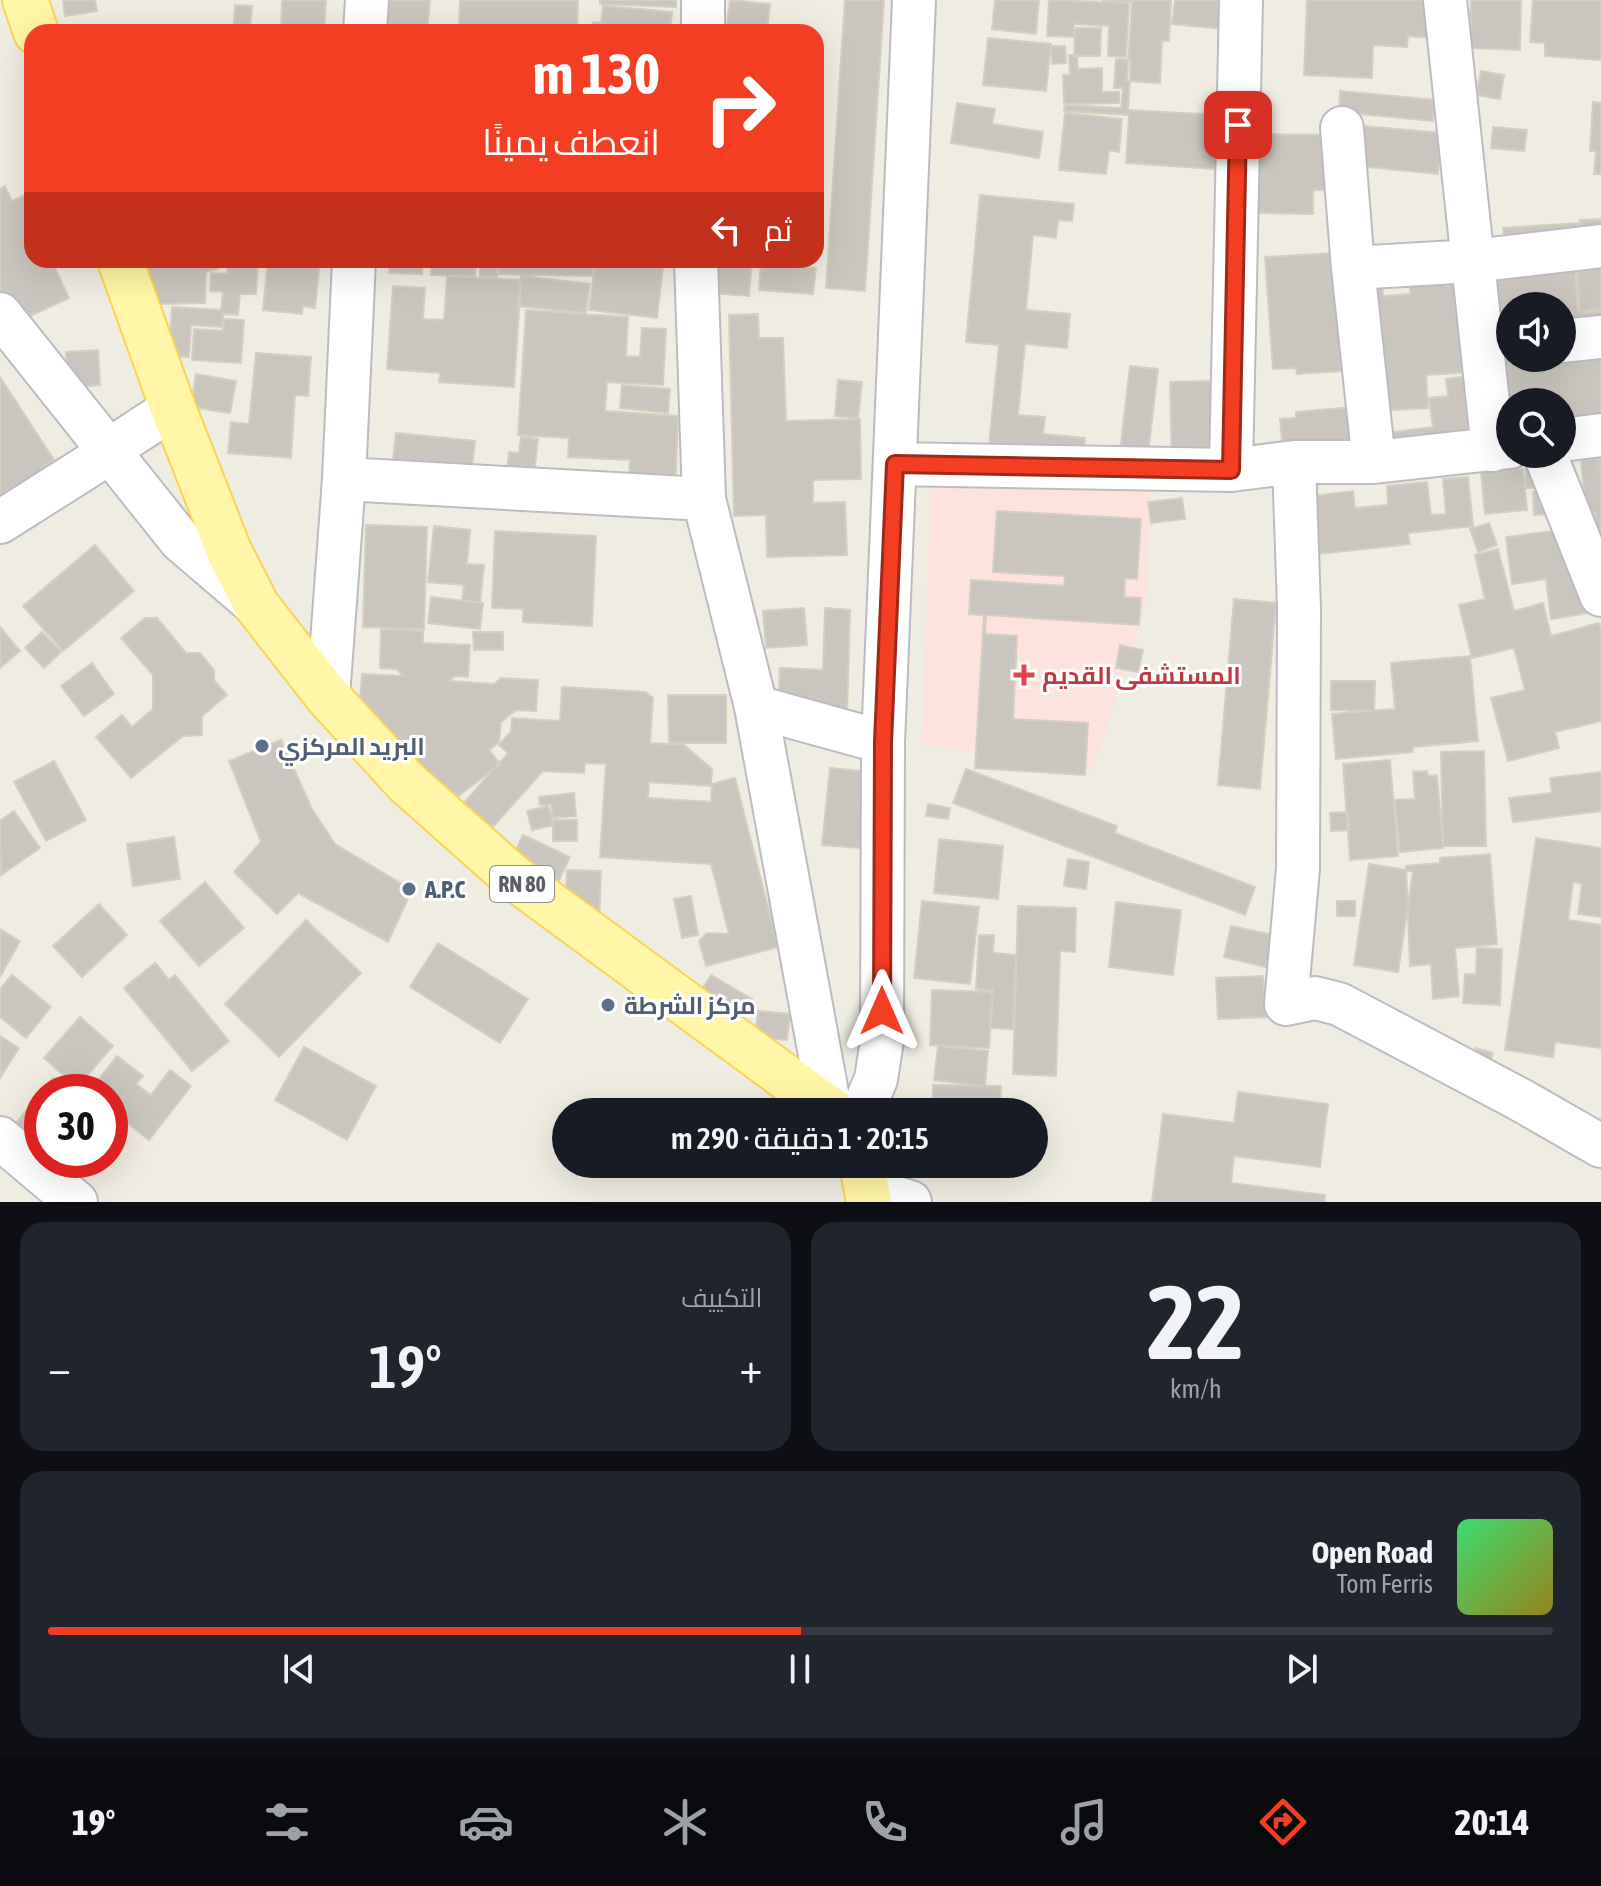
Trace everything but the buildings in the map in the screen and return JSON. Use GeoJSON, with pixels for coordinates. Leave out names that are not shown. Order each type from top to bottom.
{"type":"FeatureCollection","features":[{"type":"Feature","properties":{"kind":"main road"},"geometry":{"type":"LineString","coordinates":[[25,0],[33,24]]}},
{"type":"Feature","properties":{"kind":"main road","name":"RN 80"},"geometry":{"type":"LineString","coordinates":[[123,268],[229,551],[257,606],[328,697],[407,783],[513,877],[824,1098]]}},
{"type":"Feature","properties":{"kind":"street"},"geometry":{"type":"LineString","coordinates":[[366,24],[367,0]]}},
{"type":"Feature","properties":{"kind":"street"},"geometry":{"type":"LineString","coordinates":[[703,0],[703,24]]}},
{"type":"Feature","properties":{"kind":"street"},"geometry":{"type":"LineString","coordinates":[[856,1098],[876,1079],[882,1041],[883,742],[914,0]]}},
{"type":"Feature","properties":{"kind":"street"},"geometry":{"type":"LineString","coordinates":[[1231,470],[1241,0]]}},
{"type":"Feature","properties":{"kind":"street"},"geometry":{"type":"LineString","coordinates":[[1445,0],[1473,261],[1496,350]]}},
{"type":"Feature","properties":{"kind":"street"},"geometry":{"type":"LineString","coordinates":[[1342,128],[1353,268],[1374,462]]}},
{"type":"Feature","properties":{"kind":"street"},"geometry":{"type":"LineString","coordinates":[[1353,268],[1473,261],[1601,246]]}},
{"type":"Feature","properties":{"kind":"street"},"geometry":{"type":"LineString","coordinates":[[328,697],[344,479],[354,268]]}},
{"type":"Feature","properties":{"kind":"street"},"geometry":{"type":"LineString","coordinates":[[696,268],[704,499],[756,707],[839,1098]]}},
{"type":"Feature","properties":{"kind":"street"},"geometry":{"type":"LineString","coordinates":[[0,314],[180,540],[257,606]]}},
{"type":"Feature","properties":{"kind":"street"},"geometry":{"type":"LineString","coordinates":[[1576,340],[1601,337]]}},
{"type":"Feature","properties":{"kind":"street"},"geometry":{"type":"LineString","coordinates":[[0,522],[173,408]]}},
{"type":"Feature","properties":{"kind":"street"},"geometry":{"type":"LineString","coordinates":[[1576,438],[1601,435]]}},
{"type":"Feature","properties":{"kind":"street"},"geometry":{"type":"LineString","coordinates":[[895,464],[1231,470],[1294,462],[1374,462],[1496,449]]}},
{"type":"Feature","properties":{"kind":"street"},"geometry":{"type":"LineString","coordinates":[[1294,462],[1299,608],[1298,868],[1286,1004],[1315,998],[1339,1004],[1601,1146]]}},
{"type":"Feature","properties":{"kind":"street"},"geometry":{"type":"LineString","coordinates":[[1551,468],[1600,592]]}},
{"type":"Feature","properties":{"kind":"street"},"geometry":{"type":"LineString","coordinates":[[344,479],[704,499]]}},
{"type":"Feature","properties":{"kind":"street"},"geometry":{"type":"LineString","coordinates":[[756,707],[883,742]]}},
{"type":"Feature","properties":{"kind":"street"},"geometry":{"type":"LineString","coordinates":[[0,1138],[76,1202]]}},
{"type":"Feature","properties":{"kind":"street"},"geometry":{"type":"LineString","coordinates":[[866,1185],[910,1202]]}},
{"type":"Feature","properties":{"kind":"shaded area","name":"المستشفى القديم"},"geometry":{"type":"Polygon","coordinates":[[[931,482],[1151,484],[1146,605],[1093,771],[922,745],[931,482]]]}},
{"type":"Feature","properties":{"kind":"place","name":"المستشفى القديم"},"geometry":{"type":"Point","coordinates":[1024,675]}},
{"type":"Feature","properties":{"kind":"place","name":"البريد المركزي"},"geometry":{"type":"Point","coordinates":[262,746]}},
{"type":"Feature","properties":{"kind":"place","name":"A.P.C"},"geometry":{"type":"Point","coordinates":[409,889]}},
{"type":"Feature","properties":{"kind":"place","name":"مركز الشرطة"},"geometry":{"type":"Point","coordinates":[608,1005]}},
{"type":"Feature","properties":{"kind":"route"},"geometry":{"type":"LineString","coordinates":[[882,1011],[883,742],[895,464],[1231,470],[1238,125]]}}]}
